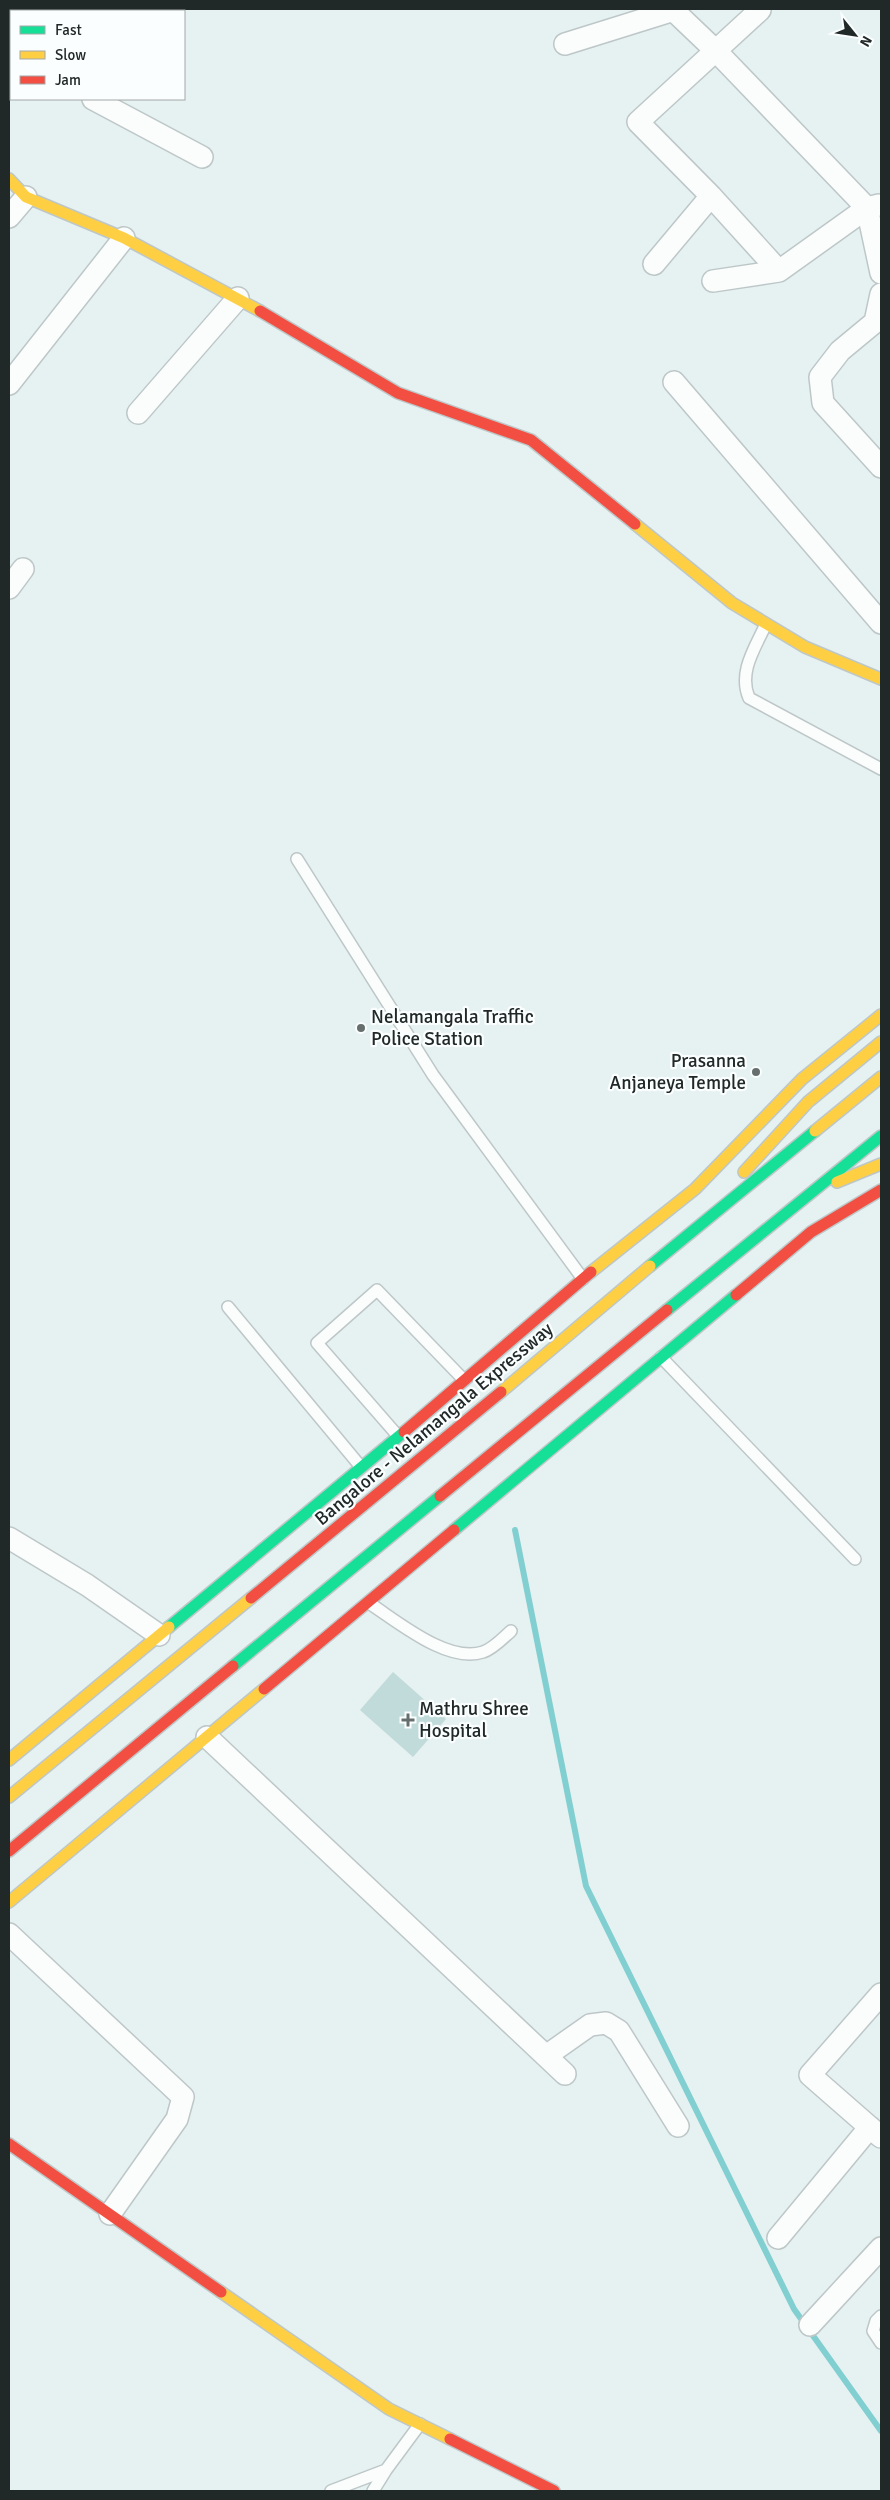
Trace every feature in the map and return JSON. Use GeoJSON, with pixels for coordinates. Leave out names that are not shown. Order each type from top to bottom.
{"type":"FeatureCollection","features":[{"type":"Feature","properties":{"kind":"main road"},"geometry":{"type":"LineString","coordinates":[[9,180],[26,198],[124,238],[238,298],[398,393],[530,440],[732,603],[805,647],[881,679]]}},
{"type":"Feature","properties":{"kind":"main road"},"geometry":{"type":"LineString","coordinates":[[10,1757],[362,1467],[583,1279],[694,1189],[802,1079],[881,1015]]}},
{"type":"Feature","properties":{"kind":"main road"},"geometry":{"type":"LineString","coordinates":[[705,1220],[776,1132],[817,1092],[881,1042]]}},
{"type":"Feature","properties":{"kind":"main road","name":"Bangalore - Nelamangala Expressway"},"geometry":{"type":"LineString","coordinates":[[9,1797],[542,1358],[705,1220],[881,1077]]}},
{"type":"Feature","properties":{"kind":"main road"},"geometry":{"type":"LineString","coordinates":[[9,1852],[881,1136]]}},
{"type":"Feature","properties":{"kind":"main road"},"geometry":{"type":"LineString","coordinates":[[808,1195],[881,1164]]}},
{"type":"Feature","properties":{"kind":"main road"},"geometry":{"type":"LineString","coordinates":[[9,1902],[811,1232],[881,1190]]}},
{"type":"Feature","properties":{"kind":"main road"},"geometry":{"type":"LineString","coordinates":[[9,2144],[389,2409],[554,2491]]}},
{"type":"Feature","properties":{"kind":"street"},"geometry":{"type":"LineString","coordinates":[[566,44],[673,10],[874,206],[881,273]]}},
{"type":"Feature","properties":{"kind":"street"},"geometry":{"type":"LineString","coordinates":[[760,10],[638,122],[711,196],[778,271]]}},
{"type":"Feature","properties":{"kind":"street"},"geometry":{"type":"LineString","coordinates":[[96,100],[202,156]]}},
{"type":"Feature","properties":{"kind":"street"},"geometry":{"type":"LineString","coordinates":[[654,264],[711,196]]}},
{"type":"Feature","properties":{"kind":"street"},"geometry":{"type":"LineString","coordinates":[[9,216],[26,198]]}},
{"type":"Feature","properties":{"kind":"street"},"geometry":{"type":"LineString","coordinates":[[713,281],[778,271],[874,206]]}},
{"type":"Feature","properties":{"kind":"street"},"geometry":{"type":"LineString","coordinates":[[9,384],[124,238]]}},
{"type":"Feature","properties":{"kind":"street"},"geometry":{"type":"LineString","coordinates":[[881,294],[875,322],[840,351],[820,377],[823,403],[881,467]]}},
{"type":"Feature","properties":{"kind":"street"},"geometry":{"type":"LineString","coordinates":[[138,413],[238,298]]}},
{"type":"Feature","properties":{"kind":"street"},"geometry":{"type":"LineString","coordinates":[[674,382],[881,623]]}},
{"type":"Feature","properties":{"kind":"street"},"geometry":{"type":"LineString","coordinates":[[9,588],[23,569]]}},
{"type":"Feature","properties":{"kind":"street"},"geometry":{"type":"LineString","coordinates":[[9,1538],[87,1585],[159,1635]]}},
{"type":"Feature","properties":{"kind":"street"},"geometry":{"type":"LineString","coordinates":[[207,1737],[565,2074]]}},
{"type":"Feature","properties":{"kind":"street"},"geometry":{"type":"LineString","coordinates":[[9,1934],[183,2097],[177,2119],[110,2214]]}},
{"type":"Feature","properties":{"kind":"street"},"geometry":{"type":"LineString","coordinates":[[778,2238],[876,2132],[810,2075],[881,1994]]}},
{"type":"Feature","properties":{"kind":"street"},"geometry":{"type":"LineString","coordinates":[[546,2056],[590,2025],[606,2023],[619,2031],[678,2126]]}},
{"type":"Feature","properties":{"kind":"street"},"geometry":{"type":"LineString","coordinates":[[810,2325],[881,2248]]}},
{"type":"Feature","properties":{"kind":"lane"},"geometry":{"type":"LineString","coordinates":[[766,624],[746,665],[744,685],[749,698],[881,769]]}},
{"type":"Feature","properties":{"kind":"lane"},"geometry":{"type":"LineString","coordinates":[[297,859],[433,1076],[583,1279]]}},
{"type":"Feature","properties":{"kind":"lane"},"geometry":{"type":"LineString","coordinates":[[398,1436],[317,1343],[377,1290],[464,1380]]}},
{"type":"Feature","properties":{"kind":"lane"},"geometry":{"type":"LineString","coordinates":[[228,1307],[362,1467]]}},
{"type":"Feature","properties":{"kind":"lane"},"geometry":{"type":"LineString","coordinates":[[662,1357],[855,1559]]}},
{"type":"Feature","properties":{"kind":"lane"},"geometry":{"type":"LineString","coordinates":[[369,1602],[441,1648],[465,1655],[484,1652],[511,1631]]}},
{"type":"Feature","properties":{"kind":"lane"},"geometry":{"type":"LineString","coordinates":[[881,2316],[876,2321],[873,2331],[881,2343]]}},
{"type":"Feature","properties":{"kind":"lane"},"geometry":{"type":"LineString","coordinates":[[373,2491],[420,2424]]}},
{"type":"Feature","properties":{"kind":"lane"},"geometry":{"type":"LineString","coordinates":[[330,2491],[386,2470]]}},
{"type":"Feature","properties":{"kind":"building"},"geometry":{"type":"Polygon","coordinates":[[[393,1672],[446,1719],[413,1757],[360,1710],[393,1672]]]}},
{"type":"Feature","properties":{"kind":"waterway"},"geometry":{"type":"LineString","coordinates":[[515,1530],[586,1886],[794,2309],[881,2431]]}},
{"type":"Feature","properties":{"kind":"traffic: fast"},"geometry":{"type":"LineString","coordinates":[[650,1266],[815,1131]]}},
{"type":"Feature","properties":{"kind":"traffic: fast"},"geometry":{"type":"LineString","coordinates":[[667,1310],[881,1136]]}},
{"type":"Feature","properties":{"kind":"traffic: fast"},"geometry":{"type":"LineString","coordinates":[[454,1530],[736,1295]]}},
{"type":"Feature","properties":{"kind":"traffic: fast"},"geometry":{"type":"LineString","coordinates":[[169,1627],[404,1432]]}},
{"type":"Feature","properties":{"kind":"traffic: fast"},"geometry":{"type":"LineString","coordinates":[[233,1666],[440,1496]]}},
{"type":"Feature","properties":{"kind":"traffic: slow"},"geometry":{"type":"LineString","coordinates":[[9,179],[26,197],[124,238],[260,311]]}},
{"type":"Feature","properties":{"kind":"traffic: slow"},"geometry":{"type":"LineString","coordinates":[[635,524],[732,603],[805,647],[881,679]]}},
{"type":"Feature","properties":{"kind":"traffic: slow"},"geometry":{"type":"LineString","coordinates":[[591,1272],[695,1189],[802,1079],[881,1015]]}},
{"type":"Feature","properties":{"kind":"traffic: slow"},"geometry":{"type":"LineString","coordinates":[[744,1172],[808,1102],[881,1042]]}},
{"type":"Feature","properties":{"kind":"traffic: slow"},"geometry":{"type":"LineString","coordinates":[[815,1131],[881,1077]]}},
{"type":"Feature","properties":{"kind":"traffic: slow"},"geometry":{"type":"LineString","coordinates":[[837,1182],[881,1164]]}},
{"type":"Feature","properties":{"kind":"traffic: slow"},"geometry":{"type":"LineString","coordinates":[[501,1392],[650,1266]]}},
{"type":"Feature","properties":{"kind":"traffic: slow"},"geometry":{"type":"LineString","coordinates":[[9,1797],[251,1598]]}},
{"type":"Feature","properties":{"kind":"traffic: slow"},"geometry":{"type":"LineString","coordinates":[[9,1760],[169,1627]]}},
{"type":"Feature","properties":{"kind":"traffic: slow"},"geometry":{"type":"LineString","coordinates":[[9,1902],[264,1689]]}},
{"type":"Feature","properties":{"kind":"traffic: slow"},"geometry":{"type":"LineString","coordinates":[[221,2292],[389,2409],[450,2439]]}},
{"type":"Feature","properties":{"kind":"traffic: jam"},"geometry":{"type":"LineString","coordinates":[[260,311],[398,393],[531,440],[635,524]]}},
{"type":"Feature","properties":{"kind":"traffic: jam"},"geometry":{"type":"LineString","coordinates":[[736,1295],[811,1232],[881,1190]]}},
{"type":"Feature","properties":{"kind":"traffic: jam"},"geometry":{"type":"LineString","coordinates":[[404,1432],[591,1272]]}},
{"type":"Feature","properties":{"kind":"traffic: jam"},"geometry":{"type":"LineString","coordinates":[[440,1496],[667,1310]]}},
{"type":"Feature","properties":{"kind":"traffic: jam"},"geometry":{"type":"LineString","coordinates":[[251,1598],[501,1392]]}},
{"type":"Feature","properties":{"kind":"traffic: jam"},"geometry":{"type":"LineString","coordinates":[[264,1689],[454,1530]]}},
{"type":"Feature","properties":{"kind":"traffic: jam"},"geometry":{"type":"LineString","coordinates":[[9,1851],[233,1666]]}},
{"type":"Feature","properties":{"kind":"traffic: jam"},"geometry":{"type":"LineString","coordinates":[[9,2144],[221,2292]]}},
{"type":"Feature","properties":{"kind":"traffic: jam"},"geometry":{"type":"LineString","coordinates":[[450,2439],[554,2491]]}},
{"type":"Feature","properties":{"kind":"place","name":"Nelamangala Traffic Police Station"},"geometry":{"type":"Point","coordinates":[361,1028]}},
{"type":"Feature","properties":{"kind":"place","name":"Prasanna Anjaneya Temple"},"geometry":{"type":"Point","coordinates":[756,1072]}},
{"type":"Feature","properties":{"kind":"place","name":"Mathru Shree Hospital"},"geometry":{"type":"Point","coordinates":[408,1720]}}]}
